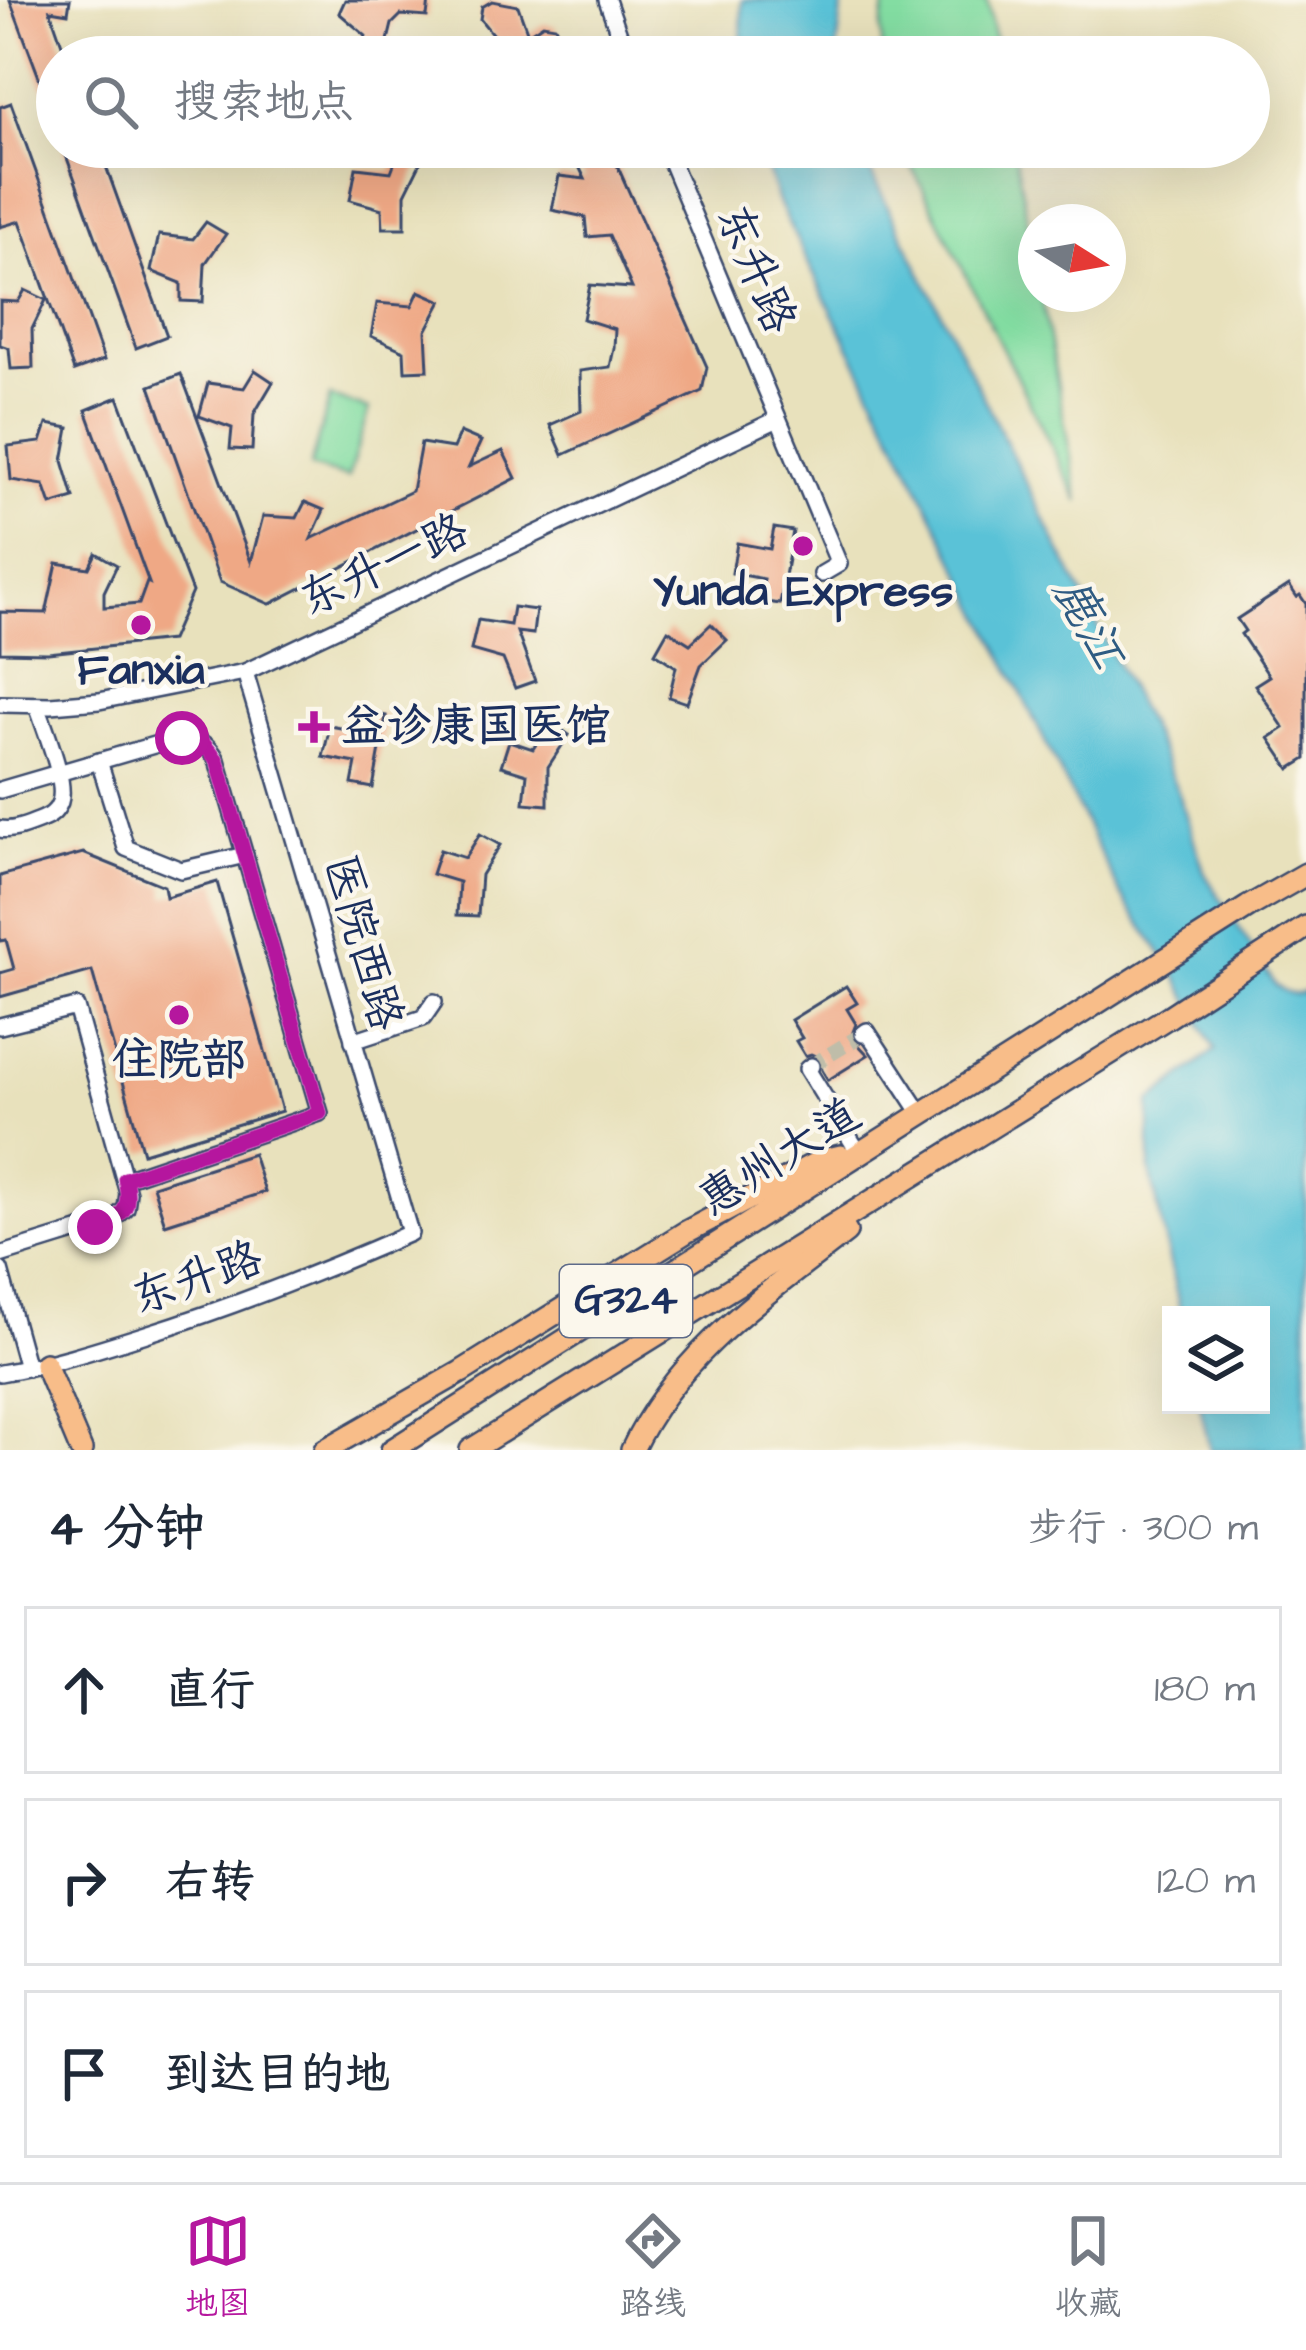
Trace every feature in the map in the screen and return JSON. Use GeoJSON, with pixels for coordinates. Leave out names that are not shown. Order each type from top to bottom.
{"type":"FeatureCollection","features":[{"type":"Feature","properties":{"kind":"highway","name":"惠州大道"},"geometry":{"type":"LineString","coordinates":[[392,1450],[1306,874]]}},
{"type":"Feature","properties":{"kind":"highway","name":"惠州大道"},"geometry":{"type":"LineString","coordinates":[[471,1450],[1306,927]]}},
{"type":"Feature","properties":{"kind":"highway"},"geometry":{"type":"LineString","coordinates":[[325,1450],[686,1232],[820,1161],[860,1153]]}},
{"type":"Feature","properties":{"kind":"highway"},"geometry":{"type":"LineString","coordinates":[[632,1450],[659,1400],[712,1340],[896,1187]]}},
{"type":"Feature","properties":{"kind":"highway"},"geometry":{"type":"LineString","coordinates":[[36,1366],[81,1450]]}},
{"type":"Feature","properties":{"kind":"street"},"geometry":{"type":"LineString","coordinates":[[607,0],[620,36]]}},
{"type":"Feature","properties":{"kind":"street","name":"东升路"},"geometry":{"type":"LineString","coordinates":[[674,168],[839,564],[822,574]]}},
{"type":"Feature","properties":{"kind":"street","name":"东升一路"},"geometry":{"type":"LineString","coordinates":[[0,704],[37,706],[117,698],[245,672],[778,419]]}},
{"type":"Feature","properties":{"kind":"street","name":"医院西路"},"geometry":{"type":"LineString","coordinates":[[245,672],[410,1233]]}},
{"type":"Feature","properties":{"kind":"street"},"geometry":{"type":"LineString","coordinates":[[0,829],[14,830],[53,814],[62,795],[37,706]]}},
{"type":"Feature","properties":{"kind":"street"},"geometry":{"type":"LineString","coordinates":[[0,790],[178,738],[203,743],[217,760],[320,1113],[125,1179]]}},
{"type":"Feature","properties":{"kind":"street"},"geometry":{"type":"LineString","coordinates":[[99,761],[126,848],[181,869],[245,855]]}},
{"type":"Feature","properties":{"kind":"street"},"geometry":{"type":"LineString","coordinates":[[353,1041],[423,1018],[434,1001]]}},
{"type":"Feature","properties":{"kind":"street"},"geometry":{"type":"LineString","coordinates":[[0,1026],[76,1007],[125,1179],[127,1204],[116,1218],[89,1229],[0,1255]]}},
{"type":"Feature","properties":{"kind":"street"},"geometry":{"type":"LineString","coordinates":[[862,1034],[868,1031],[922,1114]]}},
{"type":"Feature","properties":{"kind":"street"},"geometry":{"type":"LineString","coordinates":[[811,1066],[807,1069],[860,1153]]}},
{"type":"Feature","properties":{"kind":"street","name":"东升路"},"geometry":{"type":"LineString","coordinates":[[0,1373],[161,1330],[275,1291],[410,1233]]}},
{"type":"Feature","properties":{"kind":"street"},"geometry":{"type":"LineString","coordinates":[[0,1270],[36,1366]]}},
{"type":"Feature","properties":{"kind":"green space"},"geometry":{"type":"Polygon","coordinates":[[[886,0],[987,0],[994,36],[881,36],[886,0]]]}},
{"type":"Feature","properties":{"kind":"green space"},"geometry":{"type":"Polygon","coordinates":[[[912,168],[1018,168],[1024,204],[1018,204],[1018,312],[1044,312],[1079,502],[912,168]]]}},
{"type":"Feature","properties":{"kind":"green space"},"geometry":{"type":"Polygon","coordinates":[[[330,397],[369,409],[348,478],[310,467],[330,397]]]}},
{"type":"Feature","properties":{"kind":"water"},"geometry":{"type":"Polygon","coordinates":[[[742,0],[843,0],[839,36],[741,36],[742,0]]]}},
{"type":"Feature","properties":{"kind":"water","name":"鹿江"},"geometry":{"type":"Polygon","coordinates":[[[766,168],[869,168],[1160,750],[1205,874],[1276,986],[1294,994],[1306,991],[1306,1450],[1210,1450],[1202,1414],[1270,1414],[1270,1306],[1179,1306],[1150,1170],[1150,1102],[1215,1050],[1173,970],[1121,895],[778,202],[766,168]]]}},
{"type":"Feature","properties":{"kind":"building"},"geometry":{"type":"Polygon","coordinates":[[[10,0],[70,0],[68,13],[50,10],[59,36],[36,36],[36,69],[10,0]]]}},
{"type":"Feature","properties":{"kind":"building"},"geometry":{"type":"Polygon","coordinates":[[[345,0],[429,0],[427,17],[401,15],[389,36],[366,36],[339,13],[345,0]]]}},
{"type":"Feature","properties":{"kind":"building"},"geometry":{"type":"Polygon","coordinates":[[[492,1],[518,6],[528,34],[543,24],[555,26],[560,36],[494,36],[480,19],[482,7],[492,1]]]}},
{"type":"Feature","properties":{"kind":"building"},"geometry":{"type":"Polygon","coordinates":[[[11,103],[104,360],[74,371],[20,221],[0,227],[0,107],[11,103]]]}},
{"type":"Feature","properties":{"kind":"building"},"geometry":{"type":"Polygon","coordinates":[[[71,168],[107,168],[167,336],[136,348],[71,168]]]}},
{"type":"Feature","properties":{"kind":"building"},"geometry":{"type":"Polygon","coordinates":[[[356,168],[391,172],[393,168],[418,168],[405,194],[405,228],[383,228],[382,209],[350,200],[356,168]]]}},
{"type":"Feature","properties":{"kind":"building"},"geometry":{"type":"Polygon","coordinates":[[[580,168],[618,168],[707,367],[702,391],[563,455],[550,425],[581,411],[580,371],[610,367],[614,348],[615,329],[583,319],[590,285],[632,288],[609,235],[587,237],[585,217],[552,210],[559,176],[585,179],[580,168]]]}},
{"type":"Feature","properties":{"kind":"building"},"geometry":{"type":"Polygon","coordinates":[[[206,222],[226,234],[205,264],[203,302],[181,301],[181,283],[151,271],[159,235],[193,239],[206,222]]]}},
{"type":"Feature","properties":{"kind":"building"},"geometry":{"type":"Polygon","coordinates":[[[25,290],[46,300],[32,329],[33,368],[11,369],[9,348],[0,345],[0,301],[18,302],[25,290]]]}},
{"type":"Feature","properties":{"kind":"building"},"geometry":{"type":"Polygon","coordinates":[[[419,291],[442,301],[426,331],[428,370],[405,371],[404,351],[371,336],[377,303],[412,306],[419,291]]]}},
{"type":"Feature","properties":{"kind":"building"},"geometry":{"type":"Polygon","coordinates":[[[255,370],[273,382],[254,414],[252,450],[230,449],[232,428],[199,416],[208,383],[244,388],[255,370]]]}},
{"type":"Feature","properties":{"kind":"building"},"geometry":{"type":"Polygon","coordinates":[[[181,374],[251,562],[263,516],[297,518],[305,502],[324,510],[311,539],[412,491],[421,443],[453,448],[460,432],[481,441],[469,467],[503,451],[516,478],[270,604],[220,582],[150,386],[181,374]]]}},
{"type":"Feature","properties":{"kind":"building"},"geometry":{"type":"Polygon","coordinates":[[[118,397],[192,592],[171,640],[48,653],[0,652],[0,612],[46,613],[57,563],[89,568],[96,553],[117,565],[104,592],[104,607],[139,604],[149,583],[86,410],[118,397]]]}},
{"type":"Feature","properties":{"kind":"building"},"geometry":{"type":"Polygon","coordinates":[[[47,424],[69,428],[63,461],[74,498],[51,505],[44,485],[11,480],[8,446],[41,442],[47,424]]]}},
{"type":"Feature","properties":{"kind":"building"},"geometry":{"type":"Polygon","coordinates":[[[774,528],[793,531],[780,604],[760,601],[764,579],[732,573],[737,543],[770,549],[774,528]]]}},
{"type":"Feature","properties":{"kind":"building"},"geometry":{"type":"Polygon","coordinates":[[[1289,585],[1306,604],[1306,759],[1290,769],[1269,738],[1284,728],[1255,685],[1269,676],[1241,634],[1245,631],[1237,619],[1289,585]]]}},
{"type":"Feature","properties":{"kind":"building"},"geometry":{"type":"Polygon","coordinates":[[[513,607],[536,610],[533,634],[517,632],[535,681],[515,688],[503,659],[471,650],[478,620],[510,625],[513,607]]]}},
{"type":"Feature","properties":{"kind":"building"},"geometry":{"type":"Polygon","coordinates":[[[711,624],[727,640],[701,665],[687,703],[669,697],[676,667],[655,653],[668,630],[690,644],[711,624]]]}},
{"type":"Feature","properties":{"kind":"building"},"geometry":{"type":"Polygon","coordinates":[[[366,712],[386,716],[373,788],[352,784],[356,763],[323,757],[330,726],[362,732],[366,712]]]}},
{"type":"Feature","properties":{"kind":"building"},"geometry":{"type":"Polygon","coordinates":[[[551,722],[569,735],[548,767],[548,805],[524,803],[527,774],[501,766],[509,741],[533,749],[551,722]]]}},
{"type":"Feature","properties":{"kind":"building"},"geometry":{"type":"Polygon","coordinates":[[[480,834],[500,845],[481,875],[478,916],[457,915],[459,882],[432,874],[440,850],[465,858],[480,834]]]}},
{"type":"Feature","properties":{"kind":"building"},"geometry":{"type":"Polygon","coordinates":[[[83,853],[164,886],[166,897],[217,882],[282,1111],[143,1153],[92,971],[0,997],[0,973],[14,969],[6,940],[0,941],[0,876],[83,853]]]}},
{"type":"Feature","properties":{"kind":"building"},"geometry":{"type":"Polygon","coordinates":[[[846,986],[857,1003],[847,1009],[856,1024],[851,1037],[868,1055],[828,1080],[820,1058],[805,1056],[796,1041],[802,1038],[791,1020],[846,986]]]}},
{"type":"Feature","properties":{"kind":"building"},"geometry":{"type":"Polygon","coordinates":[[[253,1154],[265,1192],[165,1224],[153,1186],[253,1154]]]}},
{"type":"Feature","properties":{"kind":"tunnel"},"geometry":{"type":"LineString","coordinates":[[811,1066],[863,1034]]}},
{"type":"Feature","properties":{"kind":"place","name":"Yunda Express"},"geometry":{"type":"Point","coordinates":[803,546]}},
{"type":"Feature","properties":{"kind":"place","name":"Fanxia"},"geometry":{"type":"Point","coordinates":[141,625]}},
{"type":"Feature","properties":{"kind":"place","name":"益诊康国医馆"},"geometry":{"type":"Point","coordinates":[314,727]}},
{"type":"Feature","properties":{"kind":"place","name":"住院部"},"geometry":{"type":"Point","coordinates":[179,1015]}},
{"type":"Feature","properties":{"kind":"route"},"geometry":{"type":"LineString","coordinates":[[95,1227],[124,1211],[125,1179],[320,1113],[217,760],[203,743],[182,738]]}}]}
